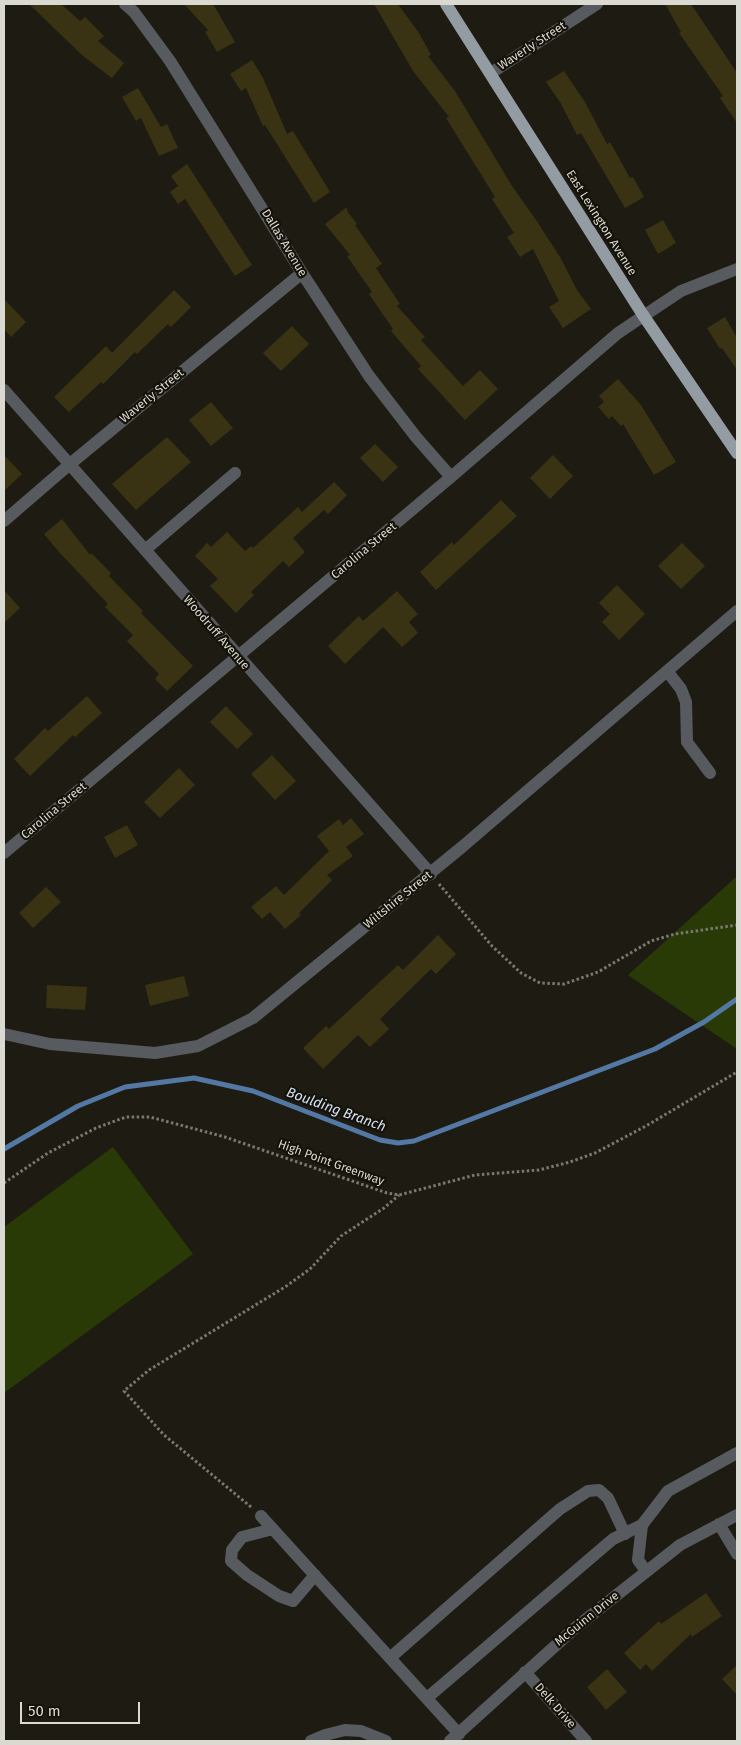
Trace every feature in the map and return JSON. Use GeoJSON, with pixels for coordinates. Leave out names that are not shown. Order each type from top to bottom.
{"type":"FeatureCollection","features":[{"type":"Feature","properties":{"kind":"main road","name":"East Lexington Avenue"},"geometry":{"type":"LineString","coordinates":[[446,4],[643,315],[737,453]]}},
{"type":"Feature","properties":{"kind":"street","name":"Dallas Avenue"},"geometry":{"type":"LineString","coordinates":[[125,4],[134,12],[170,61],[302,273],[370,376],[416,437],[451,477]]}},
{"type":"Feature","properties":{"kind":"street","name":"Waverly Street"},"geometry":{"type":"LineString","coordinates":[[491,73],[597,4]]}},
{"type":"Feature","properties":{"kind":"street","name":"Carolina Street"},"geometry":{"type":"LineString","coordinates":[[4,853],[451,477],[618,333],[681,291],[737,269]]}},
{"type":"Feature","properties":{"kind":"street","name":"Waverly Street"},"geometry":{"type":"LineString","coordinates":[[4,521],[70,464],[302,273]]}},
{"type":"Feature","properties":{"kind":"street","name":"Woodruff Avenue"},"geometry":{"type":"LineString","coordinates":[[4,390],[431,874]]}},
{"type":"Feature","properties":{"kind":"street"},"geometry":{"type":"LineString","coordinates":[[145,550],[235,473]]}},
{"type":"Feature","properties":{"kind":"street","name":"Wiltshire Street"},"geometry":{"type":"LineString","coordinates":[[4,1034],[50,1044],[154,1053],[198,1046],[253,1018],[431,874],[737,611]]}},
{"type":"Feature","properties":{"kind":"street"},"geometry":{"type":"LineString","coordinates":[[667,672],[681,689],[686,702],[687,742],[710,773]]}},
{"type":"Feature","properties":{"kind":"street"},"geometry":{"type":"LineString","coordinates":[[426,1698],[613,1539],[642,1525],[668,1491],[737,1453]]}},
{"type":"Feature","properties":{"kind":"street"},"geometry":{"type":"LineString","coordinates":[[391,1657],[560,1509],[588,1491],[599,1490],[608,1498],[625,1534]]}},
{"type":"Feature","properties":{"kind":"street","name":"McGuinn Drive"},"geometry":{"type":"LineString","coordinates":[[454,1738],[574,1628],[680,1544],[737,1515]]}},
{"type":"Feature","properties":{"kind":"street"},"geometry":{"type":"LineString","coordinates":[[261,1516],[391,1657],[426,1698],[454,1738]]}},
{"type":"Feature","properties":{"kind":"street"},"geometry":{"type":"LineString","coordinates":[[719,1524],[737,1554]]}},
{"type":"Feature","properties":{"kind":"street"},"geometry":{"type":"LineString","coordinates":[[642,1525],[638,1560],[646,1571]]}},
{"type":"Feature","properties":{"kind":"street"},"geometry":{"type":"LineString","coordinates":[[273,1529],[242,1537],[232,1550],[231,1561],[247,1575],[279,1596],[293,1601],[315,1575]]}},
{"type":"Feature","properties":{"kind":"street","name":"Delk Drive"},"geometry":{"type":"LineString","coordinates":[[525,1672],[586,1741]]}},
{"type":"Feature","properties":{"kind":"street"},"geometry":{"type":"LineString","coordinates":[[311,1741],[345,1730],[361,1731],[386,1741]]}},
{"type":"Feature","properties":{"kind":"path"},"geometry":{"type":"LineString","coordinates":[[431,874],[492,946],[521,973],[540,983],[564,984],[598,972],[651,941],[675,934],[737,925]]}},
{"type":"Feature","properties":{"kind":"path","name":"High Point Greenway"},"geometry":{"type":"LineString","coordinates":[[4,1183],[48,1153],[96,1128],[126,1117],[150,1117],[225,1137],[387,1193],[399,1194],[475,1174],[539,1170],[570,1162],[595,1152],[646,1126],[737,1072]]}},
{"type":"Feature","properties":{"kind":"path"},"geometry":{"type":"LineString","coordinates":[[261,1516],[164,1435],[124,1391],[149,1370],[285,1287],[310,1269],[341,1236],[384,1208],[399,1194]]}},
{"type":"Feature","properties":{"kind":"green space"},"geometry":{"type":"Polygon","coordinates":[[[737,876],[737,1049],[628,975],[737,876]]]}},
{"type":"Feature","properties":{"kind":"green space"},"geometry":{"type":"Polygon","coordinates":[[[113,1147],[193,1254],[4,1393],[4,1227],[113,1147]]]}},
{"type":"Feature","properties":{"kind":"building"},"geometry":{"type":"Polygon","coordinates":[[[29,4],[61,4],[80,21],[85,17],[104,36],[98,41],[124,63],[112,78],[83,56],[29,4]]]}},
{"type":"Feature","properties":{"kind":"building"},"geometry":{"type":"Polygon","coordinates":[[[184,4],[213,4],[235,42],[217,52],[205,32],[208,30],[184,4]]]}},
{"type":"Feature","properties":{"kind":"building"},"geometry":{"type":"Polygon","coordinates":[[[374,4],[398,4],[419,33],[431,55],[428,56],[455,91],[512,186],[560,257],[577,290],[591,309],[563,328],[549,307],[559,301],[533,249],[520,257],[507,237],[514,233],[492,199],[495,197],[446,118],[449,117],[413,71],[374,4]]]}},
{"type":"Feature","properties":{"kind":"building"},"geometry":{"type":"Polygon","coordinates":[[[665,4],[691,4],[737,73],[737,123],[720,98],[723,96],[679,33],[681,32],[665,4]]]}},
{"type":"Feature","properties":{"kind":"building"},"geometry":{"type":"Polygon","coordinates":[[[252,60],[263,78],[287,134],[293,131],[330,192],[314,203],[265,125],[263,126],[246,88],[241,91],[230,74],[252,60]]]}},
{"type":"Feature","properties":{"kind":"building"},"geometry":{"type":"Polygon","coordinates":[[[564,71],[585,102],[607,144],[610,142],[630,178],[633,177],[644,197],[625,208],[581,133],[577,135],[560,102],[546,82],[564,71]]]}},
{"type":"Feature","properties":{"kind":"building"},"geometry":{"type":"Polygon","coordinates":[[[138,88],[161,127],[167,124],[178,148],[159,156],[141,118],[136,121],[122,97],[138,88]]]}},
{"type":"Feature","properties":{"kind":"building"},"geometry":{"type":"Polygon","coordinates":[[[187,164],[252,265],[235,276],[185,199],[178,204],[170,192],[178,186],[171,176],[187,164]]]}},
{"type":"Feature","properties":{"kind":"building"},"geometry":{"type":"Polygon","coordinates":[[[347,207],[347,211],[357,224],[355,225],[382,264],[376,268],[400,304],[397,306],[425,337],[421,340],[463,386],[480,370],[498,389],[465,420],[418,369],[421,366],[391,331],[393,329],[369,294],[372,292],[347,256],[350,255],[325,224],[347,207]]]}},
{"type":"Feature","properties":{"kind":"building"},"geometry":{"type":"Polygon","coordinates":[[[663,220],[676,243],[658,254],[645,230],[663,220]]]}},
{"type":"Feature","properties":{"kind":"building"},"geometry":{"type":"Polygon","coordinates":[[[174,290],[191,307],[171,327],[168,324],[137,354],[135,352],[103,384],[101,382],[69,412],[54,397],[106,346],[112,353],[174,290]]]}},
{"type":"Feature","properties":{"kind":"building"},"geometry":{"type":"Polygon","coordinates":[[[4,299],[26,322],[11,337],[4,329],[4,299]]]}},
{"type":"Feature","properties":{"kind":"building"},"geometry":{"type":"Polygon","coordinates":[[[725,317],[737,338],[737,370],[722,348],[720,349],[707,328],[725,317]]]}},
{"type":"Feature","properties":{"kind":"building"},"geometry":{"type":"Polygon","coordinates":[[[292,326],[309,344],[281,371],[263,353],[292,326]]]}},
{"type":"Feature","properties":{"kind":"building"},"geometry":{"type":"Polygon","coordinates":[[[618,379],[641,405],[676,462],[654,475],[623,424],[621,426],[612,416],[609,419],[598,407],[604,402],[599,396],[618,379]]]}},
{"type":"Feature","properties":{"kind":"building"},"geometry":{"type":"Polygon","coordinates":[[[211,402],[233,428],[211,446],[189,420],[211,402]]]}},
{"type":"Feature","properties":{"kind":"building"},"geometry":{"type":"Polygon","coordinates":[[[167,437],[191,462],[136,510],[112,484],[167,437]]]}},
{"type":"Feature","properties":{"kind":"building"},"geometry":{"type":"Polygon","coordinates":[[[375,444],[398,467],[383,482],[360,458],[375,444]]]}},
{"type":"Feature","properties":{"kind":"building"},"geometry":{"type":"Polygon","coordinates":[[[4,455],[22,474],[4,491],[4,455]]]}},
{"type":"Feature","properties":{"kind":"building"},"geometry":{"type":"Polygon","coordinates":[[[553,455],[573,476],[550,499],[530,478],[553,455]]]}},
{"type":"Feature","properties":{"kind":"building"},"geometry":{"type":"Polygon","coordinates":[[[334,482],[347,495],[328,514],[324,510],[293,538],[305,552],[289,567],[283,561],[251,592],[254,595],[236,613],[210,586],[218,579],[195,556],[207,543],[211,547],[227,532],[245,551],[251,546],[253,548],[298,507],[302,512],[334,482]]]}},
{"type":"Feature","properties":{"kind":"building"},"geometry":{"type":"Polygon","coordinates":[[[501,500],[517,516],[436,590],[420,572],[452,542],[454,545],[501,500]]]}},
{"type":"Feature","properties":{"kind":"building"},"geometry":{"type":"Polygon","coordinates":[[[62,519],[90,555],[91,553],[111,573],[109,576],[143,611],[141,613],[193,666],[167,691],[155,679],[159,674],[127,641],[133,635],[105,607],[108,604],[44,534],[62,519]]]}},
{"type":"Feature","properties":{"kind":"building"},"geometry":{"type":"Polygon","coordinates":[[[682,543],[705,566],[681,589],[658,566],[682,543]]]}},
{"type":"Feature","properties":{"kind":"building"},"geometry":{"type":"Polygon","coordinates":[[[617,585],[645,614],[619,640],[602,622],[610,614],[599,603],[617,585]]]}},
{"type":"Feature","properties":{"kind":"building"},"geometry":{"type":"Polygon","coordinates":[[[4,590],[20,608],[4,623],[4,590]]]}},
{"type":"Feature","properties":{"kind":"building"},"geometry":{"type":"Polygon","coordinates":[[[397,591],[418,614],[409,622],[418,633],[402,647],[383,627],[345,664],[328,646],[359,616],[363,621],[397,591]]]}},
{"type":"Feature","properties":{"kind":"building"},"geometry":{"type":"Polygon","coordinates":[[[87,696],[102,713],[75,737],[73,735],[30,776],[14,759],[45,728],[48,731],[87,696]]]}},
{"type":"Feature","properties":{"kind":"building"},"geometry":{"type":"Polygon","coordinates":[[[226,706],[253,734],[237,749],[210,722],[226,706]]]}},
{"type":"Feature","properties":{"kind":"building"},"geometry":{"type":"Polygon","coordinates":[[[272,755],[296,781],[275,800],[251,774],[272,755]]]}},
{"type":"Feature","properties":{"kind":"building"},"geometry":{"type":"Polygon","coordinates":[[[179,768],[195,785],[160,818],[144,802],[179,768]]]}},
{"type":"Feature","properties":{"kind":"building"},"geometry":{"type":"Polygon","coordinates":[[[351,818],[364,834],[346,847],[353,856],[327,875],[332,880],[299,913],[301,915],[285,929],[270,912],[262,919],[251,907],[276,886],[284,895],[329,851],[317,836],[339,819],[343,825],[351,818]]]}},
{"type":"Feature","properties":{"kind":"building"},"geometry":{"type":"Polygon","coordinates":[[[127,825],[138,845],[115,858],[104,837],[127,825]]]}},
{"type":"Feature","properties":{"kind":"building"},"geometry":{"type":"Polygon","coordinates":[[[46,887],[61,902],[33,928],[19,913],[46,887]]]}},
{"type":"Feature","properties":{"kind":"building"},"geometry":{"type":"Polygon","coordinates":[[[438,935],[456,954],[436,974],[431,969],[380,1019],[389,1029],[370,1047],[358,1035],[323,1069],[303,1048],[326,1026],[329,1029],[398,965],[403,970],[438,935]]]}},
{"type":"Feature","properties":{"kind":"building"},"geometry":{"type":"Polygon","coordinates":[[[184,976],[189,996],[150,1006],[145,985],[184,976]]]}},
{"type":"Feature","properties":{"kind":"building"},"geometry":{"type":"Polygon","coordinates":[[[47,985],[87,987],[85,1010],[46,1008],[47,985]]]}},
{"type":"Feature","properties":{"kind":"building"},"geometry":{"type":"Polygon","coordinates":[[[706,1593],[722,1616],[692,1637],[691,1634],[652,1671],[646,1664],[640,1670],[624,1653],[659,1621],[661,1624],[706,1593]]]}},
{"type":"Feature","properties":{"kind":"building"},"geometry":{"type":"Polygon","coordinates":[[[737,1665],[737,1695],[722,1679],[737,1665]]]}},
{"type":"Feature","properties":{"kind":"building"},"geometry":{"type":"Polygon","coordinates":[[[607,1669],[627,1692],[606,1710],[587,1687],[607,1669]]]}},
{"type":"Feature","properties":{"kind":"waterway","name":"Boulding Branch"},"geometry":{"type":"LineString","coordinates":[[4,1149],[78,1106],[125,1087],[194,1078],[253,1091],[380,1140],[398,1143],[414,1141],[655,1049],[704,1022],[737,999]]}}]}
